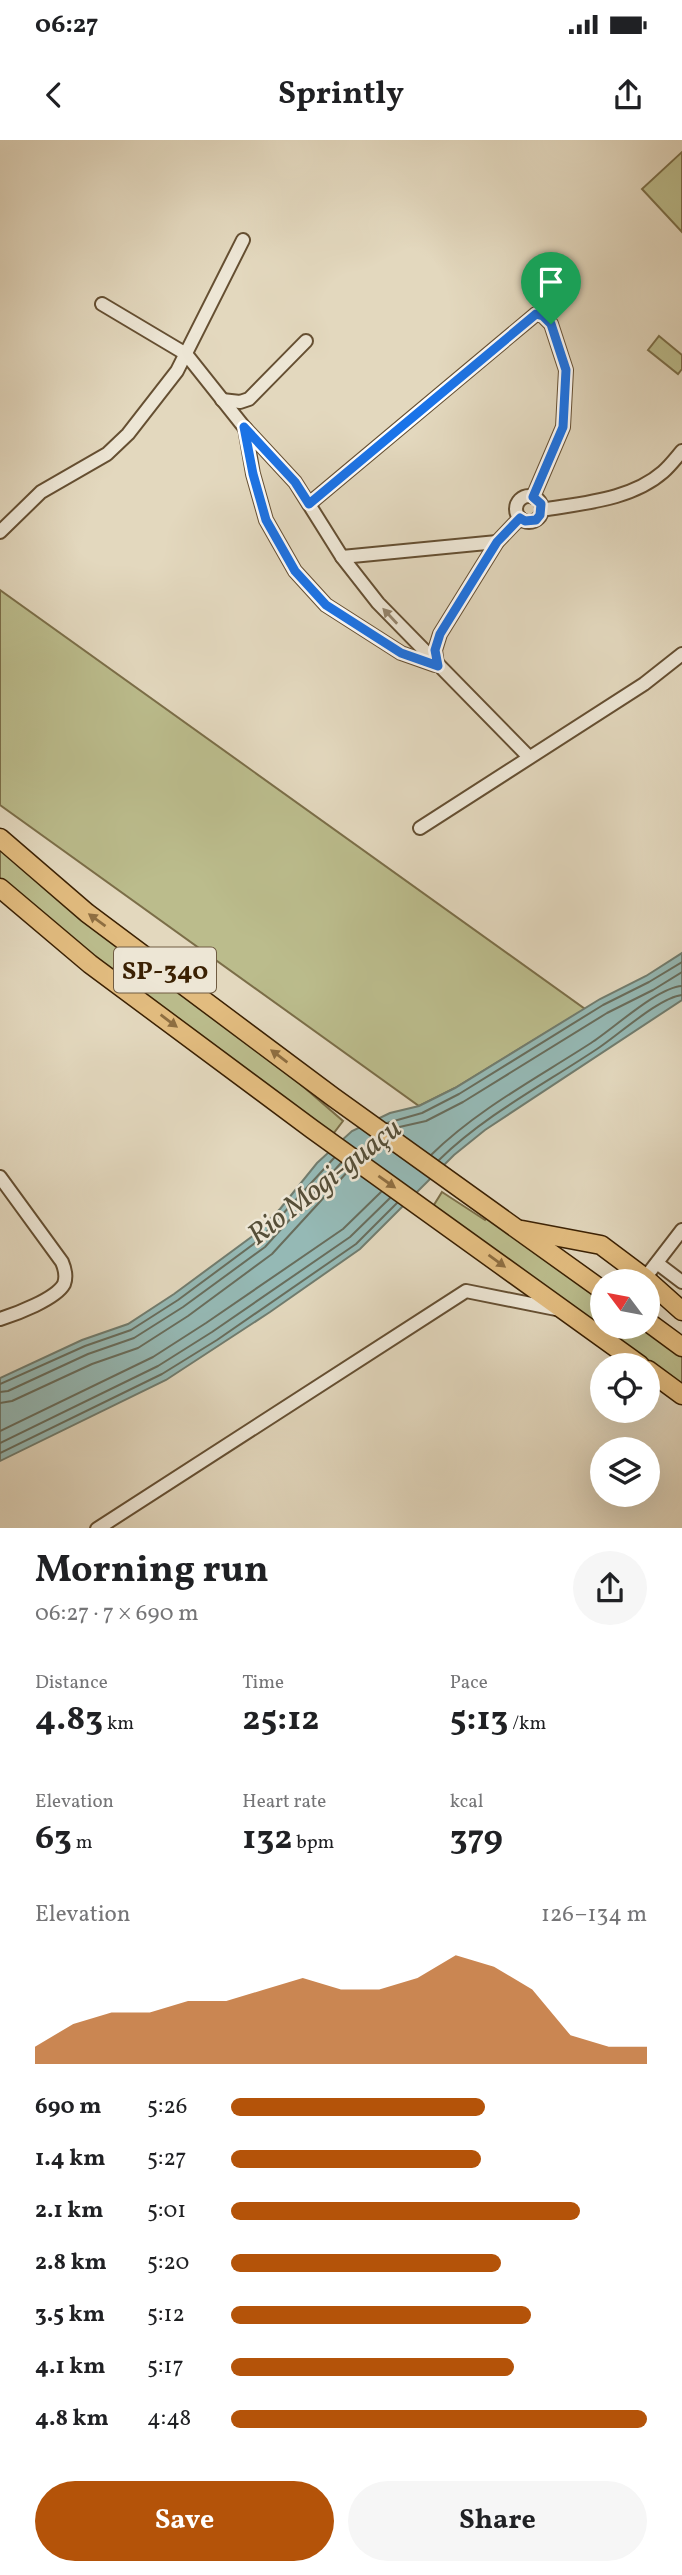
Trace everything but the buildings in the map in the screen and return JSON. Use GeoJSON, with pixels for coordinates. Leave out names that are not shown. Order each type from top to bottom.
{"type":"FeatureCollection","features":[{"type":"Feature","properties":{"kind":"highway","name":"SP-340"},"geometry":{"type":"LineString","coordinates":[[0,838],[87,913],[333,1097],[590,1281]]}},
{"type":"Feature","properties":{"kind":"highway","name":"SP-340"},"geometry":{"type":"LineString","coordinates":[[0,888],[90,964],[312,1129],[623,1353]]}},
{"type":"Feature","properties":{"kind":"highway"},"geometry":{"type":"LineString","coordinates":[[517,1229],[601,1245],[633,1269]]}},
{"type":"Feature","properties":{"kind":"highway"},"geometry":{"type":"LineString","coordinates":[[660,1291],[682,1311]]}},
{"type":"Feature","properties":{"kind":"highway"},"geometry":{"type":"LineString","coordinates":[[660,1331],[682,1347]]}},
{"type":"Feature","properties":{"kind":"highway"},"geometry":{"type":"LineString","coordinates":[[660,1379],[682,1395]]}},
{"type":"Feature","properties":{"kind":"street"},"geometry":{"type":"LineString","coordinates":[[0,531],[41,492],[107,454],[128,434],[164,390],[186,354],[243,240]]}},
{"type":"Feature","properties":{"kind":"street"},"geometry":{"type":"LineString","coordinates":[[102,304],[186,354],[244,427],[295,482],[342,557],[378,603],[529,757]]}},
{"type":"Feature","properties":{"kind":"street"},"geometry":{"type":"LineString","coordinates":[[309,504],[536,314],[543,316],[551,324],[566,370],[563,427],[533,497]]}},
{"type":"Feature","properties":{"kind":"street"},"geometry":{"type":"LineString","coordinates":[[222,400],[240,402],[249,399],[306,341]]}},
{"type":"Feature","properties":{"kind":"street"},"geometry":{"type":"LineString","coordinates":[[244,427],[266,520],[295,571],[326,605],[401,653],[438,666]]}},
{"type":"Feature","properties":{"kind":"street"},"geometry":{"type":"LineString","coordinates":[[542,510],[633,491],[662,473],[682,451]]}},
{"type":"Feature","properties":{"kind":"street"},"geometry":{"type":"LineString","coordinates":[[533,497],[541,504],[542,510],[536,520],[525,521],[520,518],[516,508],[522,498],[533,497]]}},
{"type":"Feature","properties":{"kind":"street"},"geometry":{"type":"LineString","coordinates":[[438,666],[435,650],[440,634],[497,542],[520,518]]}},
{"type":"Feature","properties":{"kind":"street"},"geometry":{"type":"LineString","coordinates":[[342,557],[497,542]]}},
{"type":"Feature","properties":{"kind":"street"},"geometry":{"type":"LineString","coordinates":[[421,828],[644,684],[682,654]]}},
{"type":"Feature","properties":{"kind":"street"},"geometry":{"type":"LineString","coordinates":[[0,1177],[66,1271],[64,1284],[53,1295],[0,1319]]}},
{"type":"Feature","properties":{"kind":"street"},"geometry":{"type":"LineString","coordinates":[[652,1269],[682,1230]]}},
{"type":"Feature","properties":{"kind":"street"},"geometry":{"type":"LineString","coordinates":[[657,1263],[682,1282]]}},
{"type":"Feature","properties":{"kind":"street"},"geometry":{"type":"LineString","coordinates":[[97,1528],[466,1291],[567,1312]]}},
{"type":"Feature","properties":{"kind":"green space"},"geometry":{"type":"Polygon","coordinates":[[[682,152],[682,232],[642,189],[682,152]]]}},
{"type":"Feature","properties":{"kind":"green space"},"geometry":{"type":"Polygon","coordinates":[[[659,336],[682,355],[682,369],[678,374],[648,350],[659,336]]]}},
{"type":"Feature","properties":{"kind":"green space"},"geometry":{"type":"Polygon","coordinates":[[[0,590],[585,1009],[455,1088],[419,1106],[0,805],[0,590]]]}},
{"type":"Feature","properties":{"kind":"green space"},"geometry":{"type":"Polygon","coordinates":[[[0,848],[55,897],[276,1063],[343,1121],[333,1134],[78,947],[0,880],[0,848]]]}},
{"type":"Feature","properties":{"kind":"green space"},"geometry":{"type":"Polygon","coordinates":[[[442,1192],[485,1220],[488,1216],[590,1289],[590,1321],[432,1208],[442,1192]]]}},
{"type":"Feature","properties":{"kind":"green space"},"geometry":{"type":"Polygon","coordinates":[[[615,1339],[659,1339],[682,1355],[682,1387],[660,1371],[660,1353],[635,1353],[615,1339]]]}},
{"type":"Feature","properties":{"kind":"water","name":"Rio Mogi-guaçu"},"geometry":{"type":"Polygon","coordinates":[[[682,953],[682,1000],[485,1130],[454,1155],[360,1249],[166,1380],[0,1461],[0,1378],[82,1340],[128,1324],[174,1294],[254,1235],[280,1209],[317,1163],[352,1131],[390,1113],[419,1106],[455,1088],[600,999],[646,976],[682,953]]]}},
{"type":"Feature","properties":{"kind":"route"},"geometry":{"type":"LineString","coordinates":[[536,314],[543,316],[551,324],[566,370],[563,427],[533,497],[541,504],[540,515],[531,522],[520,518],[497,542],[440,634],[435,650],[438,666],[401,653],[326,605],[295,571],[266,520],[244,427],[295,482],[309,504],[536,314]]}}]}
